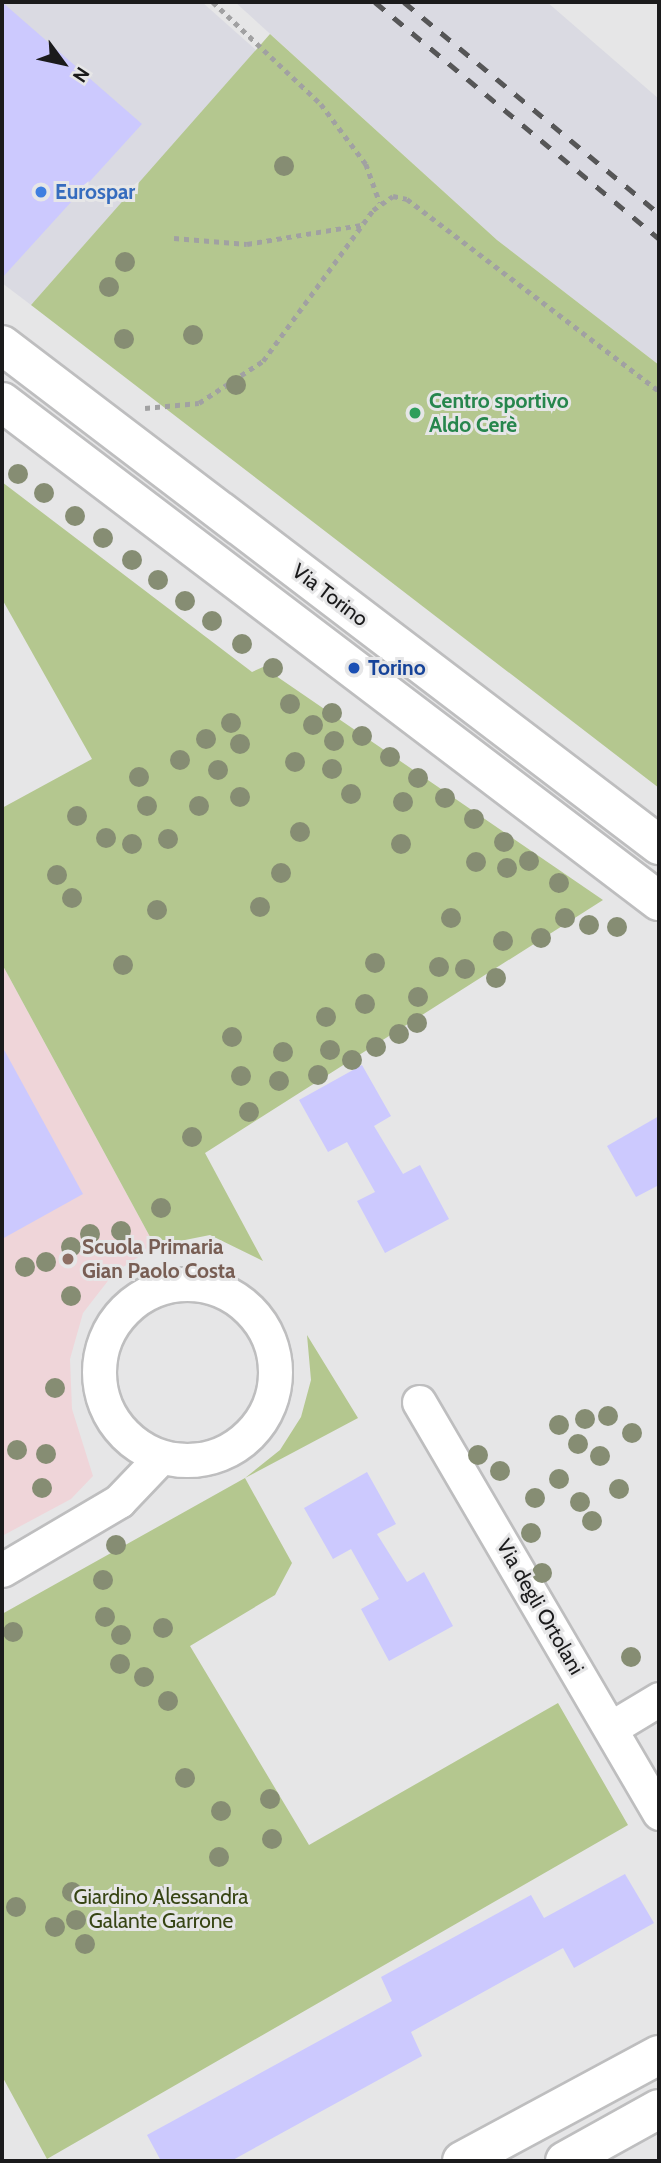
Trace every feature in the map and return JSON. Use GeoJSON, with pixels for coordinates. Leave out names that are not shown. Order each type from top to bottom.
{"type":"FeatureCollection","features":[{"type":"Feature","properties":{"kind":"main road","name":"Via Torino"},"geometry":{"type":"LineString","coordinates":[[2,345],[659,845]]}},
{"type":"Feature","properties":{"kind":"main road","name":"Via Torino"},"geometry":{"type":"LineString","coordinates":[[2,402],[659,901]]}},
{"type":"Feature","properties":{"kind":"main road"},"geometry":{"type":"LineString","coordinates":[[462,2161],[659,2055]]}},
{"type":"Feature","properties":{"kind":"main road"},"geometry":{"type":"LineString","coordinates":[[565,2161],[659,2109]]}},
{"type":"Feature","properties":{"kind":"street"},"geometry":{"type":"LineString","coordinates":[[201,1284],[248,1307],[264,1328],[274,1352],[270,1404],[256,1427],[225,1451],[187,1461],[161,1457],[118,1427],[105,1404],[101,1352],[111,1327],[149,1292],[201,1284]]}},
{"type":"Feature","properties":{"kind":"street","name":"Via degli Ortolani"},"geometry":{"type":"LineString","coordinates":[[419,1402],[659,1813]]}},
{"type":"Feature","properties":{"kind":"street"},"geometry":{"type":"LineString","coordinates":[[2,1570],[119,1501],[161,1457]]}},
{"type":"Feature","properties":{"kind":"street"},"geometry":{"type":"LineString","coordinates":[[611,1728],[659,1699]]}},
{"type":"Feature","properties":{"kind":"path"},"geometry":{"type":"LineString","coordinates":[[214,2],[321,104],[366,164],[380,203]]}},
{"type":"Feature","properties":{"kind":"path"},"geometry":{"type":"LineString","coordinates":[[140,407],[200,403],[262,361],[380,203],[407,199],[659,391]]}},
{"type":"Feature","properties":{"kind":"path"},"geometry":{"type":"LineString","coordinates":[[173,238],[247,244],[362,225]]}},
{"type":"Feature","properties":{"kind":"shaded area"},"geometry":{"type":"Polygon","coordinates":[[[2,2],[202,2],[257,51],[31,305],[2,283],[2,2]]]}},
{"type":"Feature","properties":{"kind":"shaded area"},"geometry":{"type":"Polygon","coordinates":[[[235,2],[547,2],[659,99],[659,365],[497,240],[235,2]]]}},
{"type":"Feature","properties":{"kind":"shaded area","name":"Scuola Primaria Gian Paolo Costa"},"geometry":{"type":"Polygon","coordinates":[[[2,964],[155,1246],[114,1273],[83,1313],[70,1359],[72,1409],[93,1476],[71,1499],[2,1536],[2,964]]]}},
{"type":"Feature","properties":{"kind":"green space","name":"Centro sportivo Aldo Cerè"},"geometry":{"type":"Polygon","coordinates":[[[270,34],[497,240],[659,365],[659,788],[31,305],[270,34]]]}},
{"type":"Feature","properties":{"kind":"green space"},"geometry":{"type":"Polygon","coordinates":[[[2,482],[252,672],[263,667],[603,900],[205,1153],[263,1261],[210,1235],[155,1246],[2,964],[2,808],[92,759],[2,599],[2,482]]]}},
{"type":"Feature","properties":{"kind":"green space"},"geometry":{"type":"Polygon","coordinates":[[[307,1335],[358,1418],[245,1478],[280,1450],[301,1417],[311,1380],[307,1335]]]}},
{"type":"Feature","properties":{"kind":"green space","name":"Giardino Alessandra Galante Garrone"},"geometry":{"type":"Polygon","coordinates":[[[245,1478],[292,1563],[275,1595],[190,1646],[309,1845],[558,1703],[628,1825],[47,2159],[2,2076],[2,1614],[245,1478]]]}},
{"type":"Feature","properties":{"kind":"building","name":"Eurospar"},"geometry":{"type":"Polygon","coordinates":[[[2,2],[142,124],[2,278],[2,2]]]}},
{"type":"Feature","properties":{"kind":"building"},"geometry":{"type":"Polygon","coordinates":[[[2,1046],[83,1194],[2,1239],[2,1046]]]}},
{"type":"Feature","properties":{"kind":"building"},"geometry":{"type":"Polygon","coordinates":[[[362,1065],[391,1116],[374,1126],[403,1174],[420,1165],[449,1219],[385,1253],[357,1201],[375,1192],[347,1142],[328,1152],[299,1100],[362,1065]]]}},
{"type":"Feature","properties":{"kind":"building"},"geometry":{"type":"Polygon","coordinates":[[[659,1116],[659,1185],[636,1197],[607,1146],[659,1116]]]}},
{"type":"Feature","properties":{"kind":"building"},"geometry":{"type":"Polygon","coordinates":[[[367,1472],[396,1524],[377,1534],[407,1582],[424,1572],[453,1626],[389,1661],[361,1609],[379,1599],[351,1549],[333,1559],[304,1508],[367,1472]]]}},
{"type":"Feature","properties":{"kind":"building"},"geometry":{"type":"Polygon","coordinates":[[[625,1874],[654,1923],[574,1968],[563,1948],[411,2032],[422,2056],[231,2161],[161,2161],[147,2135],[392,2001],[381,1977],[531,1895],[544,1918],[625,1874]]]}},
{"type":"Feature","properties":{"kind":"railway"},"geometry":{"type":"LineString","coordinates":[[375,2],[659,239]]}},
{"type":"Feature","properties":{"kind":"railway"},"geometry":{"type":"LineString","coordinates":[[404,2],[659,214]]}},
{"type":"Feature","properties":{"kind":"place","name":"Eurospar"},"geometry":{"type":"Point","coordinates":[41,192]}},
{"type":"Feature","properties":{"kind":"place","name":"Centro sportivo Aldo Cerè"},"geometry":{"type":"Point","coordinates":[415,413]}},
{"type":"Feature","properties":{"kind":"place","name":"Torino"},"geometry":{"type":"Point","coordinates":[354,668]}},
{"type":"Feature","properties":{"kind":"place","name":"Scuola Primaria Gian Paolo Costa"},"geometry":{"type":"Point","coordinates":[68,1259]}}]}
